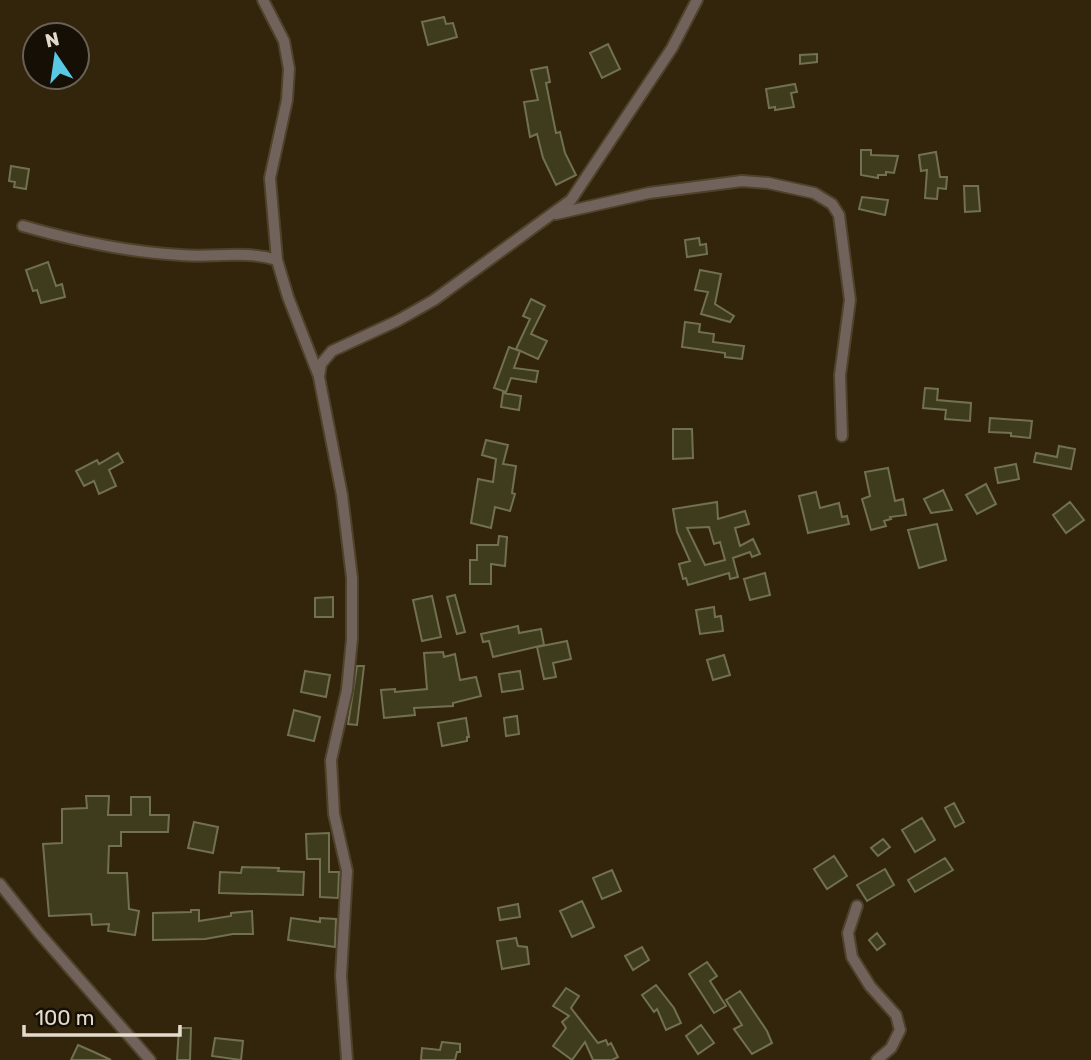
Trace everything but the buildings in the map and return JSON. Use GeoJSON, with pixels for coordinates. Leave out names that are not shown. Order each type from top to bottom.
{"type":"FeatureCollection","features":[{"type":"Feature","properties":{"kind":"street"},"geometry":{"type":"LineString","coordinates":[[263,0],[284,41],[289,69],[287,100],[270,178],[277,260],[288,297],[319,377],[342,495],[352,578],[352,639],[347,690],[331,760],[334,814],[347,872],[341,976],[347,1060]]}},
{"type":"Feature","properties":{"kind":"street"},"geometry":{"type":"LineString","coordinates":[[319,377],[321,364],[332,351],[397,321],[434,300],[571,200],[672,48],[697,0]]}},
{"type":"Feature","properties":{"kind":"street"},"geometry":{"type":"LineString","coordinates":[[550,216],[649,193],[742,181],[768,183],[814,193],[832,204],[839,215],[850,300],[840,375],[842,436]]}},
{"type":"Feature","properties":{"kind":"street"},"geometry":{"type":"LineString","coordinates":[[23,226],[114,249],[181,256],[262,255],[277,260]]}},
{"type":"Feature","properties":{"kind":"street"},"geometry":{"type":"LineString","coordinates":[[0,884],[39,933],[150,1060]]}},
{"type":"Feature","properties":{"kind":"street"},"geometry":{"type":"LineString","coordinates":[[857,906],[848,933],[852,957],[870,986],[896,1014],[900,1030],[891,1048],[877,1060]]}}]}
